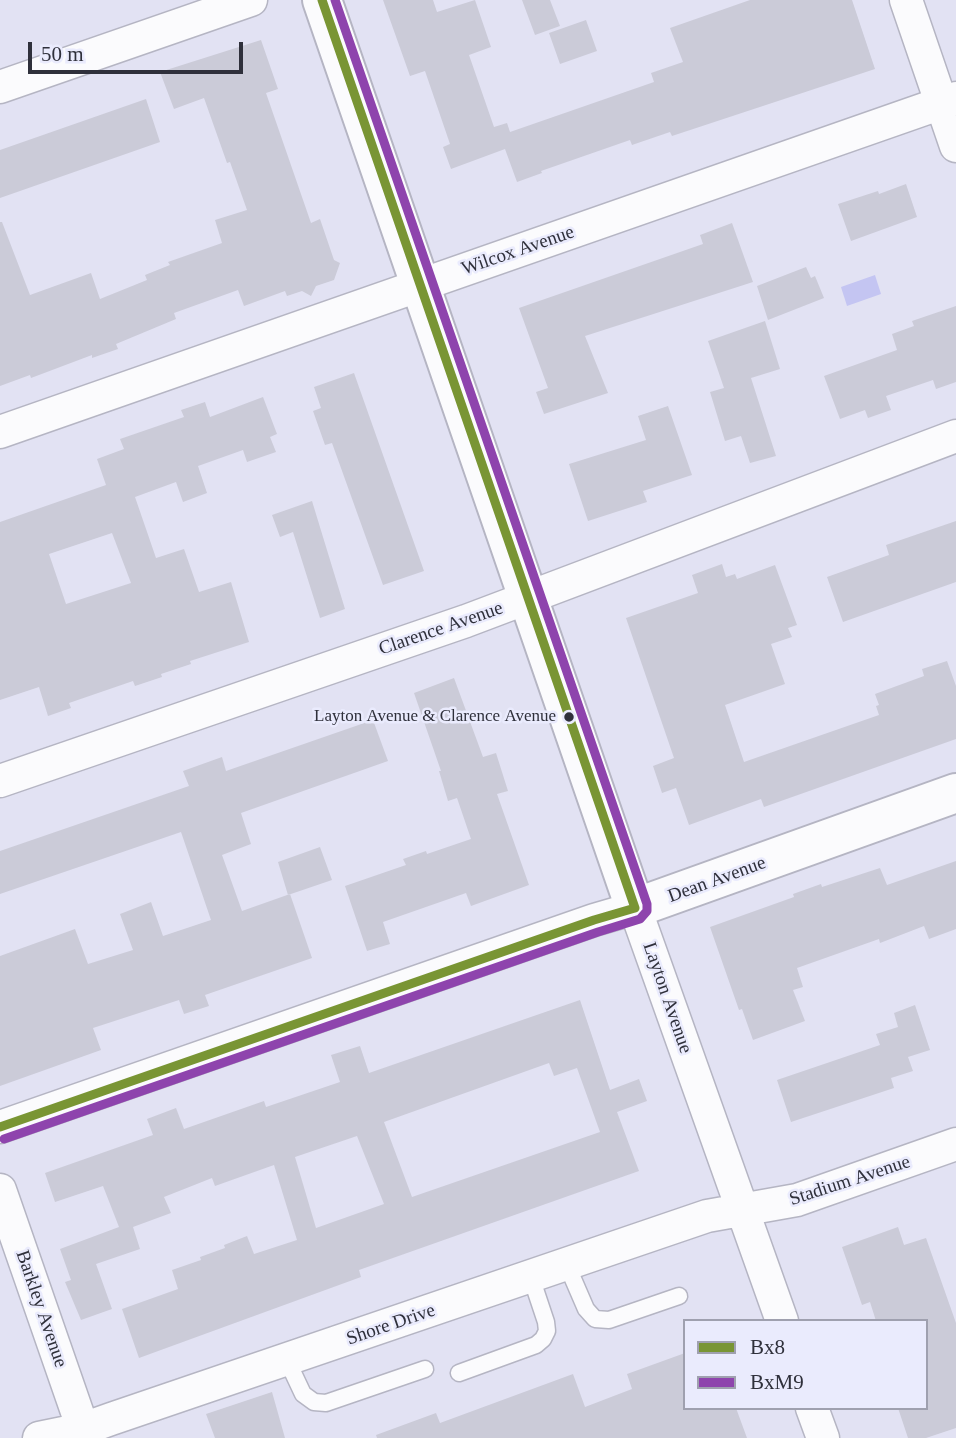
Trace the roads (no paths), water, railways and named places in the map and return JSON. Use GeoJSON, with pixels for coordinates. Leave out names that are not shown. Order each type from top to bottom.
{"type":"FeatureCollection","features":[{"type":"Feature","properties":{"kind":"street"},"geometry":{"type":"LineString","coordinates":[[0,87],[251,0]]}},
{"type":"Feature","properties":{"kind":"street","name":"Layton Avenue"},"geometry":{"type":"LineString","coordinates":[[322,0],[635,908],[781,1319]]}},
{"type":"Feature","properties":{"kind":"street"},"geometry":{"type":"LineString","coordinates":[[906,0],[948,100],[956,146]]}},
{"type":"Feature","properties":{"kind":"street","name":"Wilcox Avenue"},"geometry":{"type":"LineString","coordinates":[[0,432],[948,100]]}},
{"type":"Feature","properties":{"kind":"street","name":"Clarence Avenue"},"geometry":{"type":"LineString","coordinates":[[0,781],[529,598],[956,436]]}},
{"type":"Feature","properties":{"kind":"street","name":"Dean Avenue"},"geometry":{"type":"LineString","coordinates":[[0,1127],[635,908],[956,793]]}},
{"type":"Feature","properties":{"kind":"street","name":"Stadium Avenue"},"geometry":{"type":"LineString","coordinates":[[742,1209],[797,1200],[956,1144]]}},
{"type":"Feature","properties":{"kind":"street","name":"Barkley Avenue"},"geometry":{"type":"LineString","coordinates":[[0,1190],[83,1429]]}},
{"type":"Feature","properties":{"kind":"street","name":"Shore Drive"},"geometry":{"type":"LineString","coordinates":[[39,1438],[83,1429],[707,1216],[742,1209]]}},
{"type":"Feature","properties":{"kind":"street"},"geometry":{"type":"LineString","coordinates":[[814,1410],[823,1438]]}},
{"type":"Feature","properties":{"kind":"lane"},"geometry":{"type":"LineString","coordinates":[[567,1265],[586,1309],[595,1319],[609,1321],[679,1296]]}},
{"type":"Feature","properties":{"kind":"lane"},"geometry":{"type":"LineString","coordinates":[[459,1373],[536,1345],[543,1339],[547,1331],[546,1322],[531,1278]]}},
{"type":"Feature","properties":{"kind":"lane"},"geometry":{"type":"LineString","coordinates":[[287,1360],[303,1394],[314,1402],[326,1403],[425,1369]]}},
{"type":"Feature","properties":{"kind":"water"},"geometry":{"type":"Polygon","coordinates":[[[875,275],[881,294],[847,306],[841,287],[875,275]]]}},
{"type":"Feature","properties":{"kind":"place","name":"Layton Avenue & Clarence Avenue"},"geometry":{"type":"Point","coordinates":[569,717]}}]}
